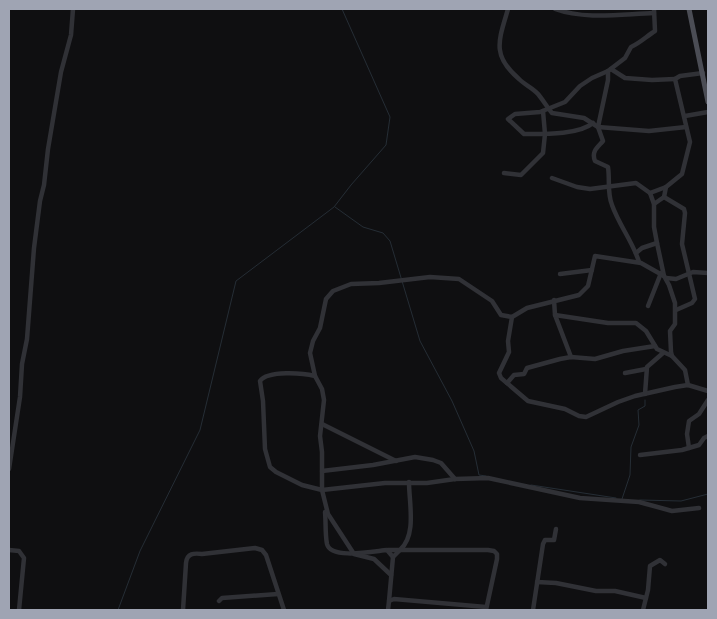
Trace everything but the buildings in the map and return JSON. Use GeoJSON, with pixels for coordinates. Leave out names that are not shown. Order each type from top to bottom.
{"type":"FeatureCollection","features":[{"type":"Feature","properties":{"kind":"main road"},"geometry":{"type":"LineString","coordinates":[[689,10],[708,102]]}},
{"type":"Feature","properties":{"kind":"street"},"geometry":{"type":"LineString","coordinates":[[9,469],[20,397],[40,201],[44,189],[48,149],[61,72],[71,35],[73,9]]}},
{"type":"Feature","properties":{"kind":"street"},"geometry":{"type":"LineString","coordinates":[[508,9],[498,44],[499,53],[518,79],[539,94],[549,109],[555,114],[584,118],[598,127],[649,130],[686,127]]}},
{"type":"Feature","properties":{"kind":"street"},"geometry":{"type":"LineString","coordinates":[[555,9],[566,13],[591,16],[654,11],[655,31],[640,43],[631,47],[627,57],[609,70],[580,86],[565,102],[543,111],[515,114],[508,119],[523,134],[545,134],[586,129],[593,123]]}},
{"type":"Feature","properties":{"kind":"street"},"geometry":{"type":"LineString","coordinates":[[607,9],[610,14]]}},
{"type":"Feature","properties":{"kind":"street"},"geometry":{"type":"LineString","coordinates":[[609,70],[626,78],[652,80],[675,79],[680,76],[703,73]]}},
{"type":"Feature","properties":{"kind":"street"},"geometry":{"type":"LineString","coordinates":[[609,70],[598,127],[603,141],[596,148],[594,158],[595,161],[608,166],[609,195],[612,206],[640,262]]}},
{"type":"Feature","properties":{"kind":"street"},"geometry":{"type":"LineString","coordinates":[[650,193],[666,186],[682,174],[690,142],[675,79]]}},
{"type":"Feature","properties":{"kind":"street"},"geometry":{"type":"LineString","coordinates":[[504,173],[521,175],[543,153],[545,134],[543,111]]}},
{"type":"Feature","properties":{"kind":"street"},"geometry":{"type":"LineString","coordinates":[[684,116],[708,112]]}},
{"type":"Feature","properties":{"kind":"street"},"geometry":{"type":"LineString","coordinates":[[552,178],[578,187],[609,188],[636,183],[650,193],[654,204],[654,227],[664,276],[673,293],[676,310],[675,324],[670,331],[672,356]]}},
{"type":"Feature","properties":{"kind":"street"},"geometry":{"type":"LineString","coordinates":[[654,204],[664,197],[666,186]]}},
{"type":"Feature","properties":{"kind":"street"},"geometry":{"type":"LineString","coordinates":[[664,197],[684,209],[686,219],[682,244],[695,300],[676,310]]}},
{"type":"Feature","properties":{"kind":"street"},"geometry":{"type":"LineString","coordinates":[[636,253],[642,248],[657,243]]}},
{"type":"Feature","properties":{"kind":"street"},"geometry":{"type":"LineString","coordinates":[[391,575],[374,559],[333,551],[329,548],[322,490],[320,440],[324,400],[322,389],[315,376],[310,354],[313,341],[320,328],[325,301],[330,293],[346,285],[430,277],[459,279],[492,301],[502,315],[512,316],[522,310],[581,294],[588,286],[595,256],[640,262],[664,276],[676,279],[689,272],[708,273]]}},
{"type":"Feature","properties":{"kind":"street"},"geometry":{"type":"LineString","coordinates":[[560,274],[592,270]]}},
{"type":"Feature","properties":{"kind":"street"},"geometry":{"type":"LineString","coordinates":[[648,306],[664,276]]}},
{"type":"Feature","properties":{"kind":"street"},"geometry":{"type":"LineString","coordinates":[[554,300],[555,315],[571,357]]}},
{"type":"Feature","properties":{"kind":"street"},"geometry":{"type":"LineString","coordinates":[[555,315],[608,322],[636,323],[647,333],[655,346],[672,356],[685,370],[688,385]]}},
{"type":"Feature","properties":{"kind":"street"},"geometry":{"type":"LineString","coordinates":[[512,316],[508,352],[499,371],[502,378],[528,401],[565,409],[586,417],[618,402],[645,394],[688,385],[708,391]]}},
{"type":"Feature","properties":{"kind":"street"},"geometry":{"type":"LineString","coordinates":[[507,383],[514,375],[524,374],[527,368],[558,359],[571,357],[595,359],[623,350],[655,346]]}},
{"type":"Feature","properties":{"kind":"street"},"geometry":{"type":"LineString","coordinates":[[645,394],[646,369],[663,352]]}},
{"type":"Feature","properties":{"kind":"street"},"geometry":{"type":"LineString","coordinates":[[625,373],[646,369]]}},
{"type":"Feature","properties":{"kind":"street"},"geometry":{"type":"LineString","coordinates":[[315,376],[296,372],[284,373],[262,377],[260,382],[264,401],[265,449],[270,467],[274,471],[300,484],[322,490],[408,482],[488,478],[580,498],[639,502],[672,511],[699,508]]}},
{"type":"Feature","properties":{"kind":"street"},"geometry":{"type":"LineString","coordinates":[[689,448],[687,431],[689,421],[700,412],[708,400]]}},
{"type":"Feature","properties":{"kind":"street"},"geometry":{"type":"LineString","coordinates":[[322,424],[396,461]]}},
{"type":"Feature","properties":{"kind":"street"},"geometry":{"type":"LineString","coordinates":[[640,455],[682,450],[699,445],[708,436]]}},
{"type":"Feature","properties":{"kind":"street"},"geometry":{"type":"LineString","coordinates":[[322,471],[335,471],[415,457],[441,463],[455,479]]}},
{"type":"Feature","properties":{"kind":"street"},"geometry":{"type":"LineString","coordinates":[[388,610],[393,557],[406,545],[410,532],[408,482]]}},
{"type":"Feature","properties":{"kind":"street"},"geometry":{"type":"LineString","coordinates":[[324,504],[329,516],[348,542],[354,554]]}},
{"type":"Feature","properties":{"kind":"street"},"geometry":{"type":"LineString","coordinates":[[534,610],[543,542],[545,540],[554,540],[556,529]]}},
{"type":"Feature","properties":{"kind":"street"},"geometry":{"type":"LineString","coordinates":[[183,610],[186,561],[191,554],[252,548],[262,550],[266,555],[284,610]]}},
{"type":"Feature","properties":{"kind":"street"},"geometry":{"type":"LineString","coordinates":[[354,554],[387,550],[480,549],[494,551],[497,554],[486,609],[454,604],[394,599],[389,601]]}},
{"type":"Feature","properties":{"kind":"street"},"geometry":{"type":"LineString","coordinates":[[9,550],[19,551],[24,558],[19,610]]}},
{"type":"Feature","properties":{"kind":"street"},"geometry":{"type":"LineString","coordinates":[[387,550],[393,557]]}},
{"type":"Feature","properties":{"kind":"street"},"geometry":{"type":"LineString","coordinates":[[643,610],[648,590],[650,566],[660,560],[665,564]]}},
{"type":"Feature","properties":{"kind":"street"},"geometry":{"type":"LineString","coordinates":[[537,582],[556,583],[596,591],[610,590],[646,598]]}},
{"type":"Feature","properties":{"kind":"street"},"geometry":{"type":"LineString","coordinates":[[219,601],[222,598],[278,594]]}},
{"type":"Feature","properties":{"kind":"street"},"geometry":{"type":"LineString","coordinates":[[453,610],[454,604]]}},
{"type":"Feature","properties":{"kind":"waterway"},"geometry":{"type":"LineString","coordinates":[[118,610],[140,551],[200,430],[236,281],[334,207],[386,145],[390,117],[342,9]]}},
{"type":"Feature","properties":{"kind":"waterway"},"geometry":{"type":"LineString","coordinates":[[335,207],[363,227],[383,233],[390,241],[420,341],[452,401],[474,451],[479,475],[486,476]]}},
{"type":"Feature","properties":{"kind":"waterway"},"geometry":{"type":"LineString","coordinates":[[622,499],[630,475],[631,447],[639,425],[638,410],[645,406],[645,400]]}},
{"type":"Feature","properties":{"kind":"waterway"},"geometry":{"type":"LineString","coordinates":[[531,485],[616,498]]}},
{"type":"Feature","properties":{"kind":"waterway"},"geometry":{"type":"LineString","coordinates":[[640,500],[681,501],[708,494]]}}]}
